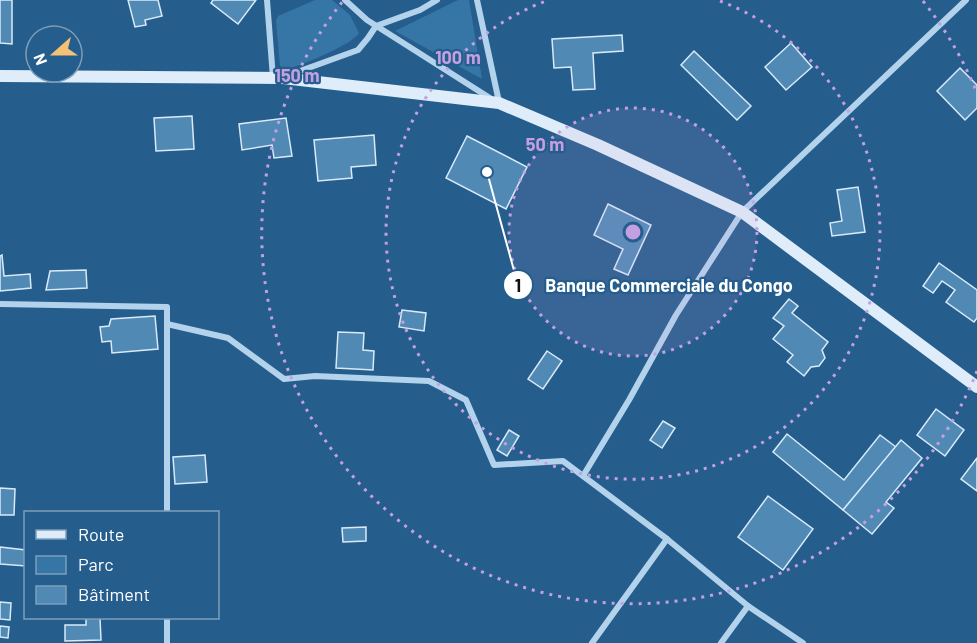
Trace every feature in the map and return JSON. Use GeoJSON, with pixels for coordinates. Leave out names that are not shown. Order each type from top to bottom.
{"type":"FeatureCollection","features":[{"type":"Feature","properties":{"kind":"street"},"geometry":{"type":"LineString","coordinates":[[267,0],[278,78]]}},
{"type":"Feature","properties":{"kind":"street"},"geometry":{"type":"LineString","coordinates":[[345,0],[367,20],[499,103],[598,145],[742,212],[977,387]]}},
{"type":"Feature","properties":{"kind":"street"},"geometry":{"type":"LineString","coordinates":[[278,78],[357,50],[376,26],[420,10],[437,0]]}},
{"type":"Feature","properties":{"kind":"street"},"geometry":{"type":"LineString","coordinates":[[477,0],[499,103]]}},
{"type":"Feature","properties":{"kind":"street"},"geometry":{"type":"LineString","coordinates":[[583,476],[629,400],[676,315],[742,212],[966,0]]}},
{"type":"Feature","properties":{"kind":"street"},"geometry":{"type":"LineString","coordinates":[[0,76],[278,78],[499,103]]}},
{"type":"Feature","properties":{"kind":"street"},"geometry":{"type":"LineString","coordinates":[[0,304],[167,307],[167,511]]}},
{"type":"Feature","properties":{"kind":"street"},"geometry":{"type":"LineString","coordinates":[[167,324],[228,338],[284,379],[315,376],[429,381],[465,400],[494,465],[563,461],[667,539],[748,606],[803,643]]}},
{"type":"Feature","properties":{"kind":"street"},"geometry":{"type":"LineString","coordinates":[[592,643],[667,539]]}},
{"type":"Feature","properties":{"kind":"street"},"geometry":{"type":"LineString","coordinates":[[721,643],[748,606]]}},
{"type":"Feature","properties":{"kind":"street"},"geometry":{"type":"LineString","coordinates":[[167,619],[167,643]]}},
{"type":"Feature","properties":{"kind":"green space"},"geometry":{"type":"Polygon","coordinates":[[[315,0],[332,0],[350,15],[359,33],[337,49],[315,59],[287,69],[280,66],[276,21],[278,16],[315,0]]]}},
{"type":"Feature","properties":{"kind":"green space"},"geometry":{"type":"Polygon","coordinates":[[[458,0],[469,0],[482,79],[395,31],[458,0]]]}},
{"type":"Feature","properties":{"kind":"building"},"geometry":{"type":"Polygon","coordinates":[[[0,0],[12,0],[12,44],[0,43],[0,0]]]}},
{"type":"Feature","properties":{"kind":"building"},"geometry":{"type":"Polygon","coordinates":[[[128,0],[158,0],[162,16],[145,20],[146,25],[135,27],[128,0]]]}},
{"type":"Feature","properties":{"kind":"building"},"geometry":{"type":"Polygon","coordinates":[[[213,0],[256,0],[238,24],[211,3],[213,0]]]}},
{"type":"Feature","properties":{"kind":"building"},"geometry":{"type":"Polygon","coordinates":[[[622,35],[623,51],[593,53],[595,89],[573,90],[571,67],[554,68],[552,39],[622,35]]]}},
{"type":"Feature","properties":{"kind":"building"},"geometry":{"type":"Polygon","coordinates":[[[791,43],[812,67],[786,90],[765,67],[791,43]]]}},
{"type":"Feature","properties":{"kind":"building"},"geometry":{"type":"Polygon","coordinates":[[[694,51],[751,106],[737,120],[681,65],[694,51]]]}},
{"type":"Feature","properties":{"kind":"building"},"geometry":{"type":"Polygon","coordinates":[[[960,68],[977,85],[977,108],[965,120],[937,91],[960,68]]]}},
{"type":"Feature","properties":{"kind":"building"},"geometry":{"type":"Polygon","coordinates":[[[192,116],[194,149],[156,151],[154,118],[192,116]]]}},
{"type":"Feature","properties":{"kind":"building"},"geometry":{"type":"Polygon","coordinates":[[[286,118],[292,156],[274,158],[272,145],[242,150],[239,124],[286,118]]]}},
{"type":"Feature","properties":{"kind":"building"},"geometry":{"type":"Polygon","coordinates":[[[374,135],[376,165],[351,167],[352,178],[318,181],[314,140],[374,135]]]}},
{"type":"Feature","properties":{"kind":"building"},"geometry":{"type":"Polygon","coordinates":[[[467,136],[527,167],[506,209],[446,178],[467,136]]]}},
{"type":"Feature","properties":{"kind":"building"},"geometry":{"type":"Polygon","coordinates":[[[858,187],[865,232],[832,236],[830,223],[842,221],[837,190],[858,187]]]}},
{"type":"Feature","properties":{"kind":"building"},"geometry":{"type":"Polygon","coordinates":[[[608,204],[651,225],[628,275],[614,269],[623,249],[594,235],[608,204]]]}},
{"type":"Feature","properties":{"kind":"building"},"geometry":{"type":"Polygon","coordinates":[[[2,255],[4,276],[30,274],[31,288],[0,291],[0,256],[2,255]]]}},
{"type":"Feature","properties":{"kind":"building"},"geometry":{"type":"Polygon","coordinates":[[[939,263],[977,290],[977,318],[974,322],[946,302],[955,290],[942,281],[933,293],[923,286],[939,263]]]}},
{"type":"Feature","properties":{"kind":"building"},"geometry":{"type":"Polygon","coordinates":[[[86,270],[87,288],[46,290],[50,271],[86,270]]]}},
{"type":"Feature","properties":{"kind":"building"},"geometry":{"type":"Polygon","coordinates":[[[789,299],[798,306],[792,313],[828,342],[822,350],[825,358],[819,366],[811,367],[804,376],[787,362],[793,355],[773,339],[784,326],[773,318],[789,299]]]}},
{"type":"Feature","properties":{"kind":"building"},"geometry":{"type":"Polygon","coordinates":[[[402,310],[426,313],[424,331],[399,327],[402,310]]]}},
{"type":"Feature","properties":{"kind":"building"},"geometry":{"type":"Polygon","coordinates":[[[155,316],[158,349],[112,353],[111,341],[102,342],[100,327],[109,326],[111,319],[155,316]]]}},
{"type":"Feature","properties":{"kind":"building"},"geometry":{"type":"Polygon","coordinates":[[[338,332],[364,333],[363,350],[374,351],[373,370],[336,368],[338,332]]]}},
{"type":"Feature","properties":{"kind":"building"},"geometry":{"type":"Polygon","coordinates":[[[547,351],[562,361],[543,389],[528,379],[547,351]]]}},
{"type":"Feature","properties":{"kind":"building"},"geometry":{"type":"Polygon","coordinates":[[[936,409],[964,430],[945,456],[917,435],[936,409]]]}},
{"type":"Feature","properties":{"kind":"building"},"geometry":{"type":"Polygon","coordinates":[[[663,421],[675,428],[662,448],[650,440],[663,421]]]}},
{"type":"Feature","properties":{"kind":"building"},"geometry":{"type":"Polygon","coordinates":[[[509,430],[519,436],[507,456],[497,450],[509,430]]]}},
{"type":"Feature","properties":{"kind":"building"},"geometry":{"type":"Polygon","coordinates":[[[787,434],[844,480],[880,435],[896,447],[843,510],[773,452],[787,434]]]}},
{"type":"Feature","properties":{"kind":"building"},"geometry":{"type":"Polygon","coordinates":[[[901,440],[922,458],[886,502],[894,508],[872,534],[843,510],[901,440]]]}},
{"type":"Feature","properties":{"kind":"building"},"geometry":{"type":"Polygon","coordinates":[[[205,455],[207,482],[175,484],[173,457],[205,455]]]}},
{"type":"Feature","properties":{"kind":"building"},"geometry":{"type":"Polygon","coordinates":[[[977,458],[977,491],[961,479],[977,458]]]}},
{"type":"Feature","properties":{"kind":"building"},"geometry":{"type":"Polygon","coordinates":[[[0,488],[15,489],[14,515],[0,515],[0,488]]]}},
{"type":"Feature","properties":{"kind":"building"},"geometry":{"type":"Polygon","coordinates":[[[768,496],[813,529],[783,570],[738,537],[768,496]]]}},
{"type":"Feature","properties":{"kind":"building"},"geometry":{"type":"Polygon","coordinates":[[[366,527],[366,541],[343,542],[342,528],[366,527]]]}},
{"type":"Feature","properties":{"kind":"building"},"geometry":{"type":"Polygon","coordinates":[[[0,547],[24,550],[24,566],[0,564],[0,547]]]}},
{"type":"Feature","properties":{"kind":"building"},"geometry":{"type":"Polygon","coordinates":[[[0,602],[11,603],[10,620],[0,619],[0,602]]]}},
{"type":"Feature","properties":{"kind":"building"},"geometry":{"type":"Polygon","coordinates":[[[86,619],[100,619],[101,640],[65,641],[65,625],[86,625],[86,619]]]}},
{"type":"Feature","properties":{"kind":"building"},"geometry":{"type":"Polygon","coordinates":[[[0,626],[9,627],[8,638],[0,637],[0,626]]]}},
{"type":"Feature","properties":{"kind":"place","name":"Banque Commerciale du Congo"},"geometry":{"type":"Point","coordinates":[487,172]}}]}
